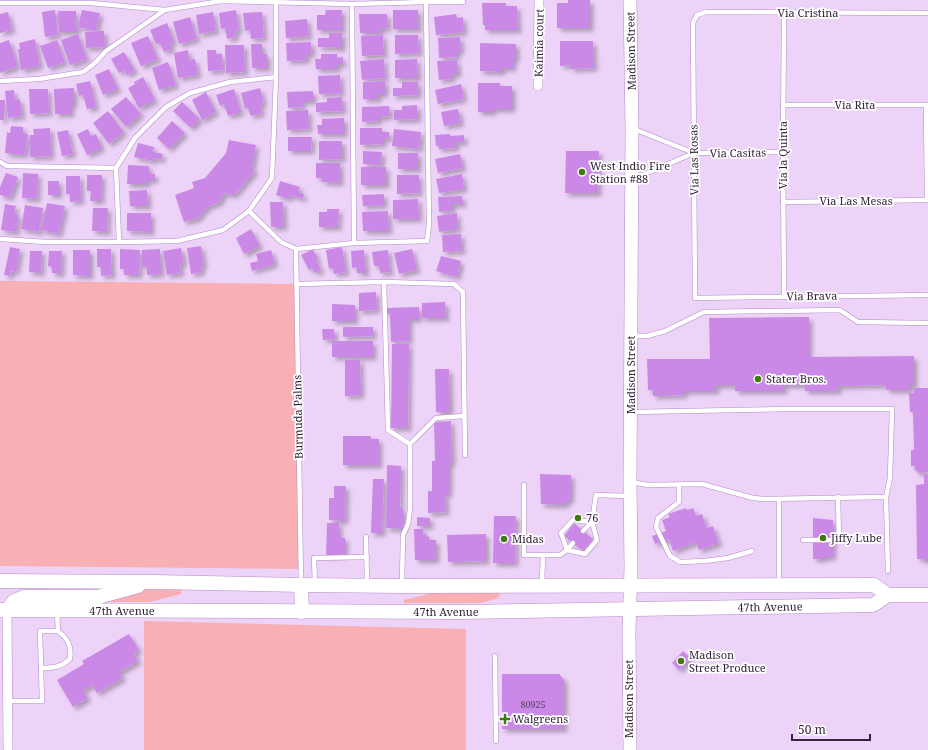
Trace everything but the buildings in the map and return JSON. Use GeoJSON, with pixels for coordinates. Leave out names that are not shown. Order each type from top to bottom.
{"type":"FeatureCollection","features":[{"type":"Feature","properties":{"kind":"main road","name":"Madison Street"},"geometry":{"type":"LineString","coordinates":[[630,0],[632,129],[630,750]]}},
{"type":"Feature","properties":{"kind":"main road","name":"47th Avenue"},"geometry":{"type":"LineString","coordinates":[[0,581],[367,586],[874,585],[888,595],[873,605],[459,612],[3,610]]}},
{"type":"Feature","properties":{"kind":"main road"},"geometry":{"type":"LineString","coordinates":[[3,610],[14,601],[24,597],[98,597],[154,582]]}},
{"type":"Feature","properties":{"kind":"main road"},"geometry":{"type":"LineString","coordinates":[[301,585],[302,612]]}},
{"type":"Feature","properties":{"kind":"main road"},"geometry":{"type":"LineString","coordinates":[[888,595],[928,595]]}},
{"type":"Feature","properties":{"kind":"street","name":"Kaimia court"},"geometry":{"type":"LineString","coordinates":[[538,86],[539,0]]}},
{"type":"Feature","properties":{"kind":"street"},"geometry":{"type":"LineString","coordinates":[[3,610],[8,750]]}},
{"type":"Feature","properties":{"kind":"lane"},"geometry":{"type":"LineString","coordinates":[[0,3],[91,3],[165,10],[221,1],[352,4],[462,2]]}},
{"type":"Feature","properties":{"kind":"lane"},"geometry":{"type":"LineString","coordinates":[[250,211],[281,242],[296,250],[354,243],[427,241],[429,224],[426,2]]}},
{"type":"Feature","properties":{"kind":"lane"},"geometry":{"type":"LineString","coordinates":[[0,239],[46,242],[176,241],[223,230],[250,211],[272,178],[276,77],[276,3]]}},
{"type":"Feature","properties":{"kind":"lane"},"geometry":{"type":"LineString","coordinates":[[352,4],[354,243]]}},
{"type":"Feature","properties":{"kind":"lane"},"geometry":{"type":"LineString","coordinates":[[0,81],[39,79],[83,72],[95,63],[106,51],[165,10]]}},
{"type":"Feature","properties":{"kind":"lane","name":"Via Cristina"},"geometry":{"type":"LineString","coordinates":[[693,23],[697,15],[706,12],[928,13]]}},
{"type":"Feature","properties":{"kind":"lane","name":"Via la Quinta"},"geometry":{"type":"LineString","coordinates":[[784,13],[784,297]]}},
{"type":"Feature","properties":{"kind":"lane","name":"Via Las Rosas"},"geometry":{"type":"LineString","coordinates":[[693,23],[696,298]]}},
{"type":"Feature","properties":{"kind":"lane"},"geometry":{"type":"LineString","coordinates":[[119,242],[116,168],[135,138],[166,107],[190,92],[230,82],[276,77]]}},
{"type":"Feature","properties":{"kind":"lane"},"geometry":{"type":"LineString","coordinates":[[927,105],[928,200]]}},
{"type":"Feature","properties":{"kind":"lane","name":"Via Rita"},"geometry":{"type":"LineString","coordinates":[[783,106],[927,105]]}},
{"type":"Feature","properties":{"kind":"lane","name":"Via Casitas"},"geometry":{"type":"LineString","coordinates":[[632,129],[694,153],[783,152]]}},
{"type":"Feature","properties":{"kind":"lane","name":"Via Casitas"},"geometry":{"type":"LineString","coordinates":[[632,180],[694,153]]}},
{"type":"Feature","properties":{"kind":"lane"},"geometry":{"type":"LineString","coordinates":[[0,162],[7,166],[116,168]]}},
{"type":"Feature","properties":{"kind":"lane","name":"Via Las Mesas"},"geometry":{"type":"LineString","coordinates":[[783,202],[928,200]]}},
{"type":"Feature","properties":{"kind":"lane","name":"Burmuda Palms"},"geometry":{"type":"LineString","coordinates":[[296,250],[301,585]]}},
{"type":"Feature","properties":{"kind":"lane"},"geometry":{"type":"LineString","coordinates":[[296,284],[384,282],[454,284],[463,292],[465,455]]}},
{"type":"Feature","properties":{"kind":"lane"},"geometry":{"type":"LineString","coordinates":[[384,282],[388,430],[410,444]]}},
{"type":"Feature","properties":{"kind":"lane","name":"Via Brava"},"geometry":{"type":"LineString","coordinates":[[696,298],[928,295]]}},
{"type":"Feature","properties":{"kind":"lane"},"geometry":{"type":"LineString","coordinates":[[631,336],[647,336],[665,331],[704,312],[840,310],[858,322],[928,323]]}},
{"type":"Feature","properties":{"kind":"lane"},"geometry":{"type":"LineString","coordinates":[[631,412],[892,409],[890,478],[886,497],[888,571]]}},
{"type":"Feature","properties":{"kind":"lane"},"geometry":{"type":"LineString","coordinates":[[402,586],[403,535],[408,524],[410,509],[410,444],[436,418],[464,416]]}},
{"type":"Feature","properties":{"kind":"lane"},"geometry":{"type":"LineString","coordinates":[[630,482],[648,485],[702,484],[753,498],[886,497]]}},
{"type":"Feature","properties":{"kind":"lane"},"geometry":{"type":"LineString","coordinates":[[524,485],[524,555],[560,556],[573,543]]}},
{"type":"Feature","properties":{"kind":"lane"},"geometry":{"type":"LineString","coordinates":[[679,485],[679,502],[658,518],[656,526],[670,556],[680,562],[705,561],[728,558],[752,551]]}},
{"type":"Feature","properties":{"kind":"lane"},"geometry":{"type":"LineString","coordinates":[[567,550],[585,554],[597,540],[592,522],[596,496],[630,496]]}},
{"type":"Feature","properties":{"kind":"lane"},"geometry":{"type":"LineString","coordinates":[[803,540],[840,540],[838,497]]}},
{"type":"Feature","properties":{"kind":"lane"},"geometry":{"type":"LineString","coordinates":[[779,499],[779,586]]}},
{"type":"Feature","properties":{"kind":"lane"},"geometry":{"type":"LineString","coordinates":[[567,550],[561,533],[573,520],[592,522]]}},
{"type":"Feature","properties":{"kind":"lane"},"geometry":{"type":"LineString","coordinates":[[583,531],[592,522]]}},
{"type":"Feature","properties":{"kind":"lane"},"geometry":{"type":"LineString","coordinates":[[366,537],[367,586]]}},
{"type":"Feature","properties":{"kind":"lane"},"geometry":{"type":"LineString","coordinates":[[542,586],[543,556]]}},
{"type":"Feature","properties":{"kind":"lane"},"geometry":{"type":"LineString","coordinates":[[315,585],[314,558],[366,557]]}},
{"type":"Feature","properties":{"kind":"lane"},"geometry":{"type":"LineString","coordinates":[[41,668],[55,668],[63,665],[70,659],[71,650],[68,642],[58,631],[57,610]]}},
{"type":"Feature","properties":{"kind":"lane"},"geometry":{"type":"LineString","coordinates":[[7,701],[42,701],[40,631],[58,631]]}},
{"type":"Feature","properties":{"kind":"lane"},"geometry":{"type":"LineString","coordinates":[[495,656],[496,741]]}},
{"type":"Feature","properties":{"kind":"shaded area"},"geometry":{"type":"Polygon","coordinates":[[[0,281],[296,284],[301,569],[0,566],[0,281]]]}},
{"type":"Feature","properties":{"kind":"shaded area"},"geometry":{"type":"Polygon","coordinates":[[[142,590],[181,590],[181,594],[150,602],[111,602],[110,599],[142,590]]]}},
{"type":"Feature","properties":{"kind":"shaded area"},"geometry":{"type":"Polygon","coordinates":[[[436,592],[498,592],[500,595],[498,598],[481,603],[404,603],[404,600],[436,592]]]}},
{"type":"Feature","properties":{"kind":"shaded area"},"geometry":{"type":"Polygon","coordinates":[[[144,621],[466,629],[466,750],[144,750],[144,621]]]}},
{"type":"Feature","properties":{"kind":"place","name":"West Indio Fire Station #88"},"geometry":{"type":"Point","coordinates":[582,172]}},
{"type":"Feature","properties":{"kind":"place","name":"Stater Bros."},"geometry":{"type":"Point","coordinates":[758,379]}},
{"type":"Feature","properties":{"kind":"place","name":"76"},"geometry":{"type":"Point","coordinates":[578,518]}},
{"type":"Feature","properties":{"kind":"place","name":"Jiffy Lube"},"geometry":{"type":"Point","coordinates":[823,538]}},
{"type":"Feature","properties":{"kind":"place","name":"Midas"},"geometry":{"type":"Point","coordinates":[504,539]}},
{"type":"Feature","properties":{"kind":"place","name":"Madison Street Produce"},"geometry":{"type":"Point","coordinates":[681,661]}},
{"type":"Feature","properties":{"kind":"place","name":"Walgreens"},"geometry":{"type":"Point","coordinates":[505,719]}}]}
